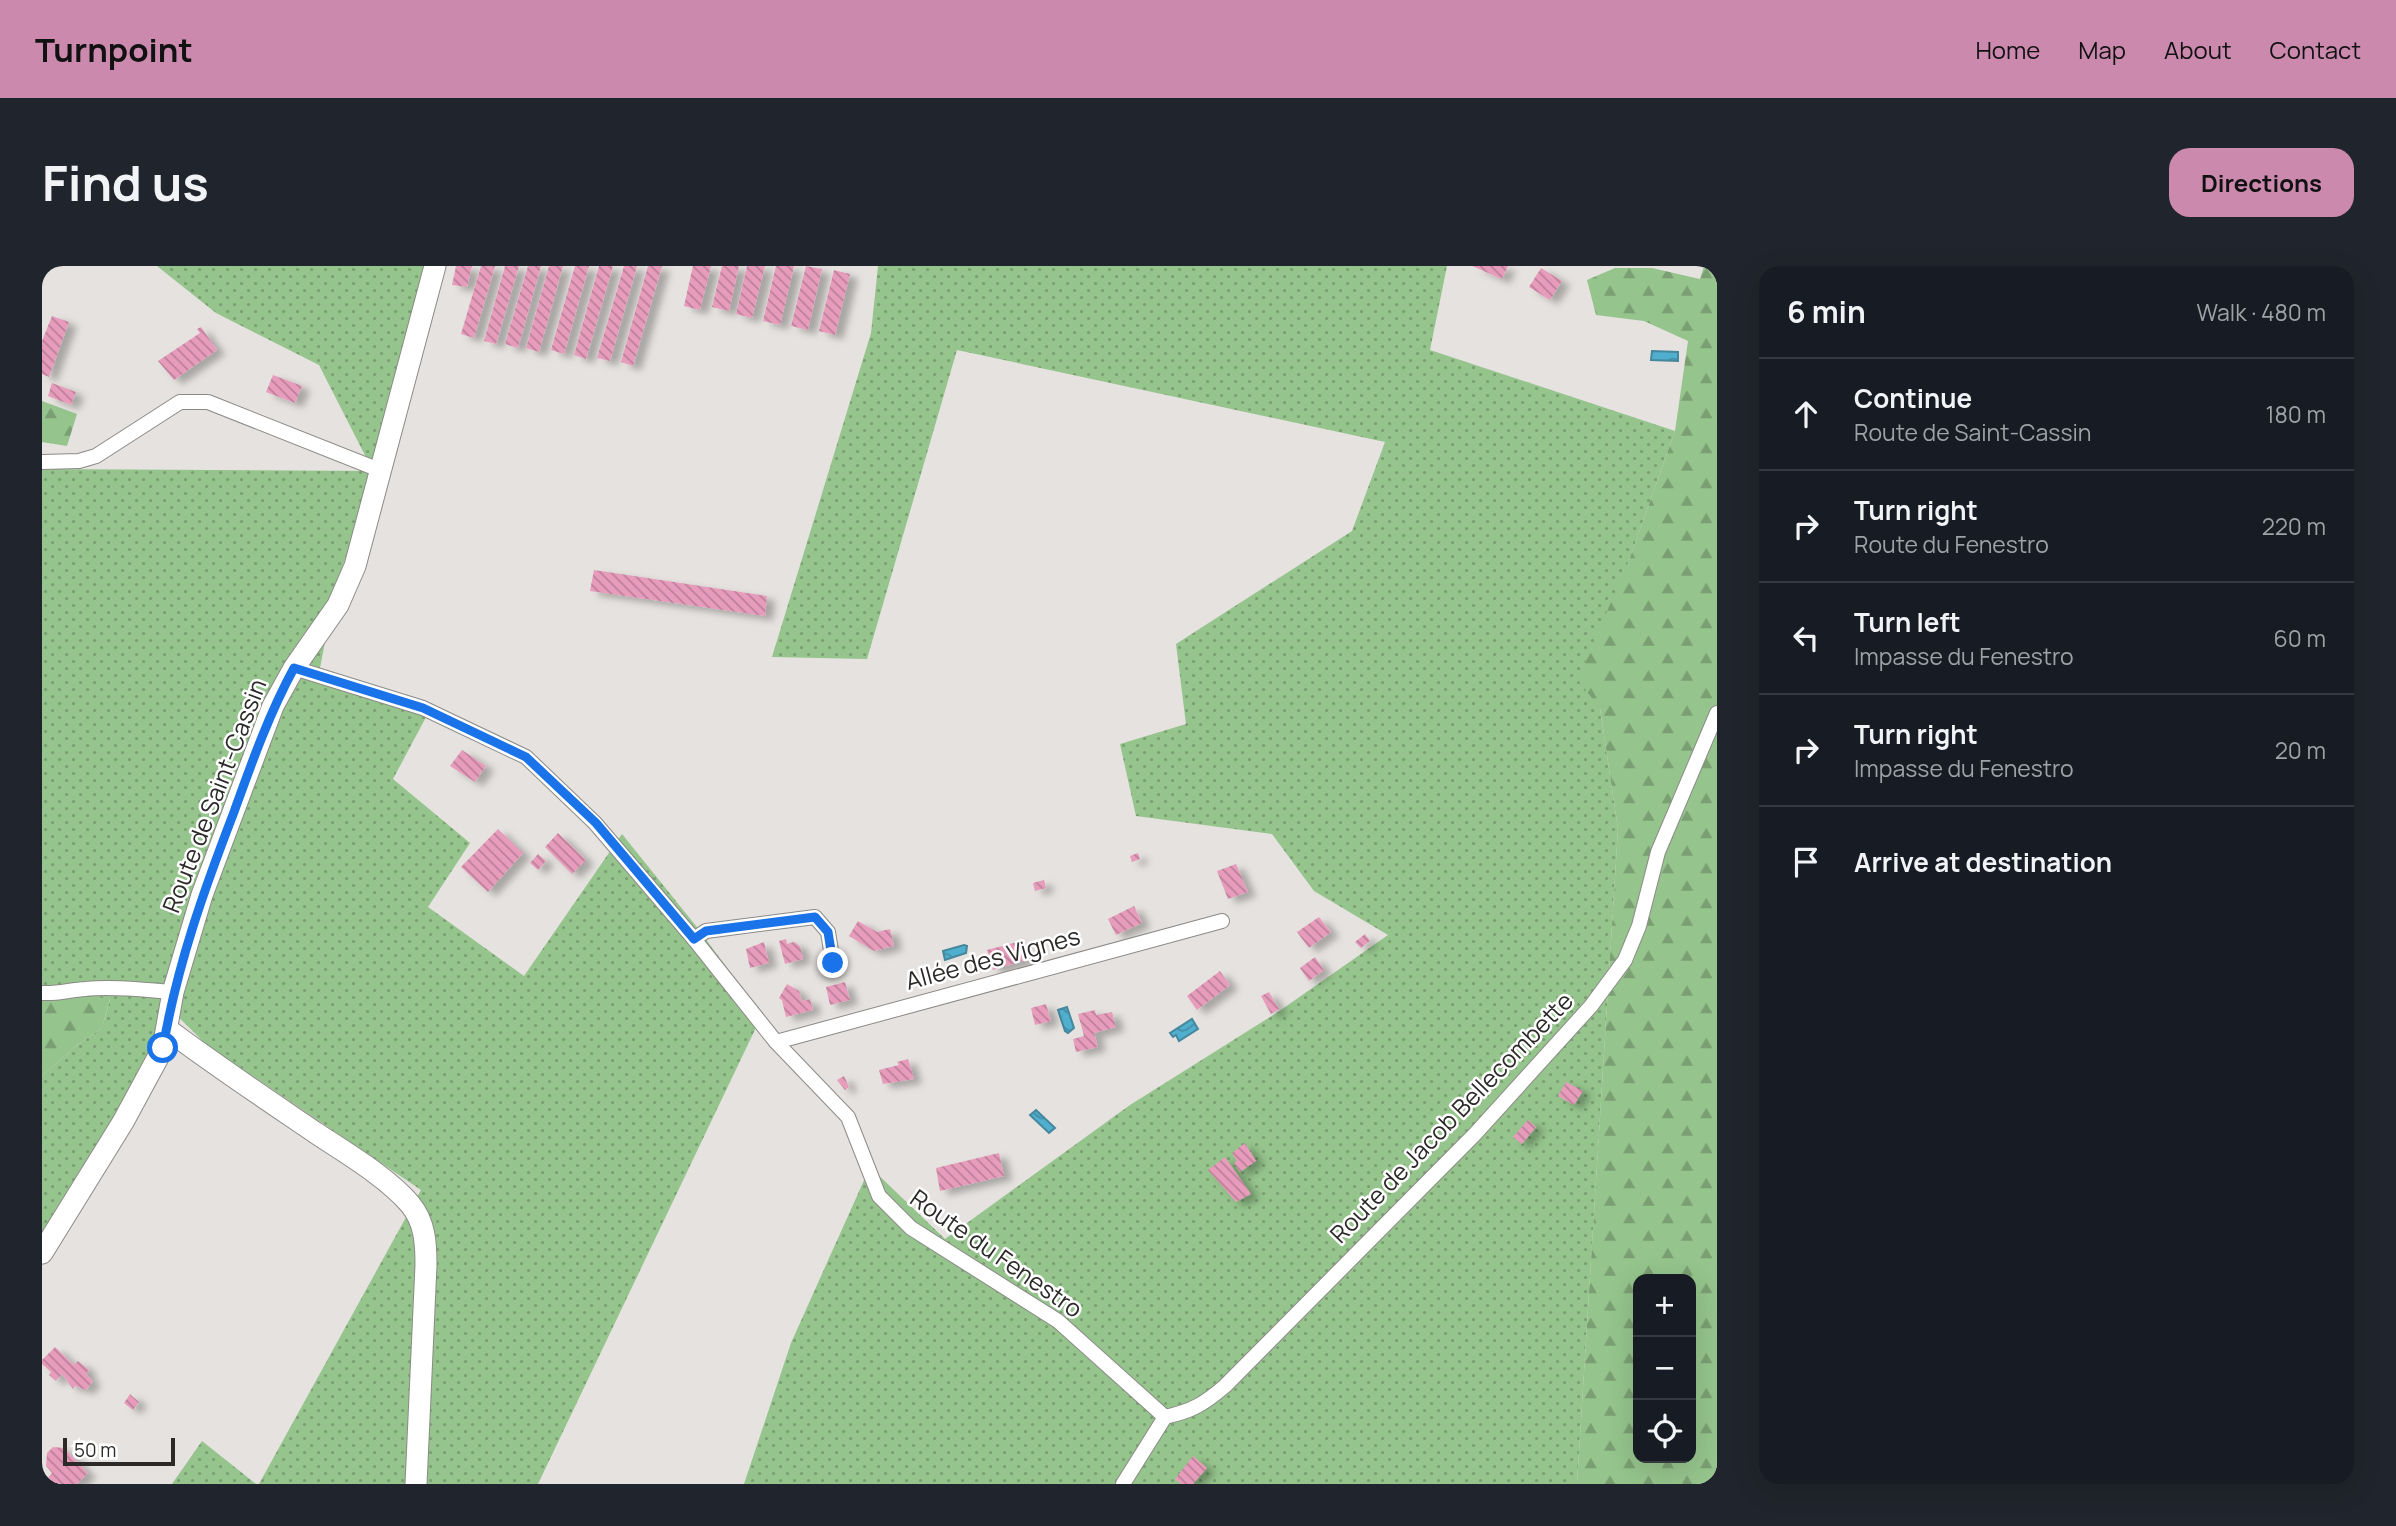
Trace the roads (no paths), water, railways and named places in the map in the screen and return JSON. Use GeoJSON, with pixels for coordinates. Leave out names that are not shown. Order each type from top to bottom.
{"type":"FeatureCollection","features":[{"type":"Feature","properties":{"kind":"street","name":"Route de Saint-Cassin"},"geometry":{"type":"LineString","coordinates":[[42,1253],[128,1112],[163,1048],[173,992],[202,895],[273,706],[294,668],[338,605],[347,587],[382,471],[435,266]]}},
{"type":"Feature","properties":{"kind":"street"},"geometry":{"type":"LineString","coordinates":[[42,463],[79,461],[96,456],[180,402],[208,402],[382,471]]}},
{"type":"Feature","properties":{"kind":"street","name":"Route du Fenestro"},"geometry":{"type":"LineString","coordinates":[[294,668],[423,708],[526,757],[596,823],[694,939],[775,1042],[848,1117],[879,1196],[911,1228],[1058,1321],[1166,1417]]}},
{"type":"Feature","properties":{"kind":"street","name":"Route de Jacob Bellecombette"},"geometry":{"type":"LineString","coordinates":[[1166,1417],[1187,1412],[1203,1404],[1225,1386],[1475,1134],[1591,1006],[1625,960],[1639,926],[1658,852],[1717,713]]}},
{"type":"Feature","properties":{"kind":"street"},"geometry":{"type":"LineString","coordinates":[[694,939],[706,931],[815,917],[828,932],[833,963]]}},
{"type":"Feature","properties":{"kind":"street","name":"Allée des Vignes"},"geometry":{"type":"LineString","coordinates":[[775,1042],[1223,921]]}},
{"type":"Feature","properties":{"kind":"street"},"geometry":{"type":"LineString","coordinates":[[42,993],[116,988],[173,992]]}},
{"type":"Feature","properties":{"kind":"street"},"geometry":{"type":"LineString","coordinates":[[167,1029],[388,1184],[411,1205],[420,1220],[425,1234],[426,1265],[416,1484]]}},
{"type":"Feature","properties":{"kind":"street"},"geometry":{"type":"LineString","coordinates":[[1122,1484],[1166,1417]]}},
{"type":"Feature","properties":{"kind":"water"},"geometry":{"type":"Polygon","coordinates":[[[1652,351],[1678,352],[1678,361],[1651,360],[1652,351]]]}},
{"type":"Feature","properties":{"kind":"water"},"geometry":{"type":"Polygon","coordinates":[[[967,946],[966,953],[945,960],[943,951],[967,946]]]}},
{"type":"Feature","properties":{"kind":"water"},"geometry":{"type":"Polygon","coordinates":[[[1067,1007],[1074,1028],[1068,1033],[1058,1010],[1067,1007]]]}},
{"type":"Feature","properties":{"kind":"water"},"geometry":{"type":"Polygon","coordinates":[[[1192,1019],[1198,1029],[1179,1041],[1176,1035],[1173,1037],[1170,1033],[1192,1019]]]}},
{"type":"Feature","properties":{"kind":"water"},"geometry":{"type":"Polygon","coordinates":[[[1036,1110],[1055,1128],[1049,1133],[1030,1115],[1036,1110]]]}}]}
